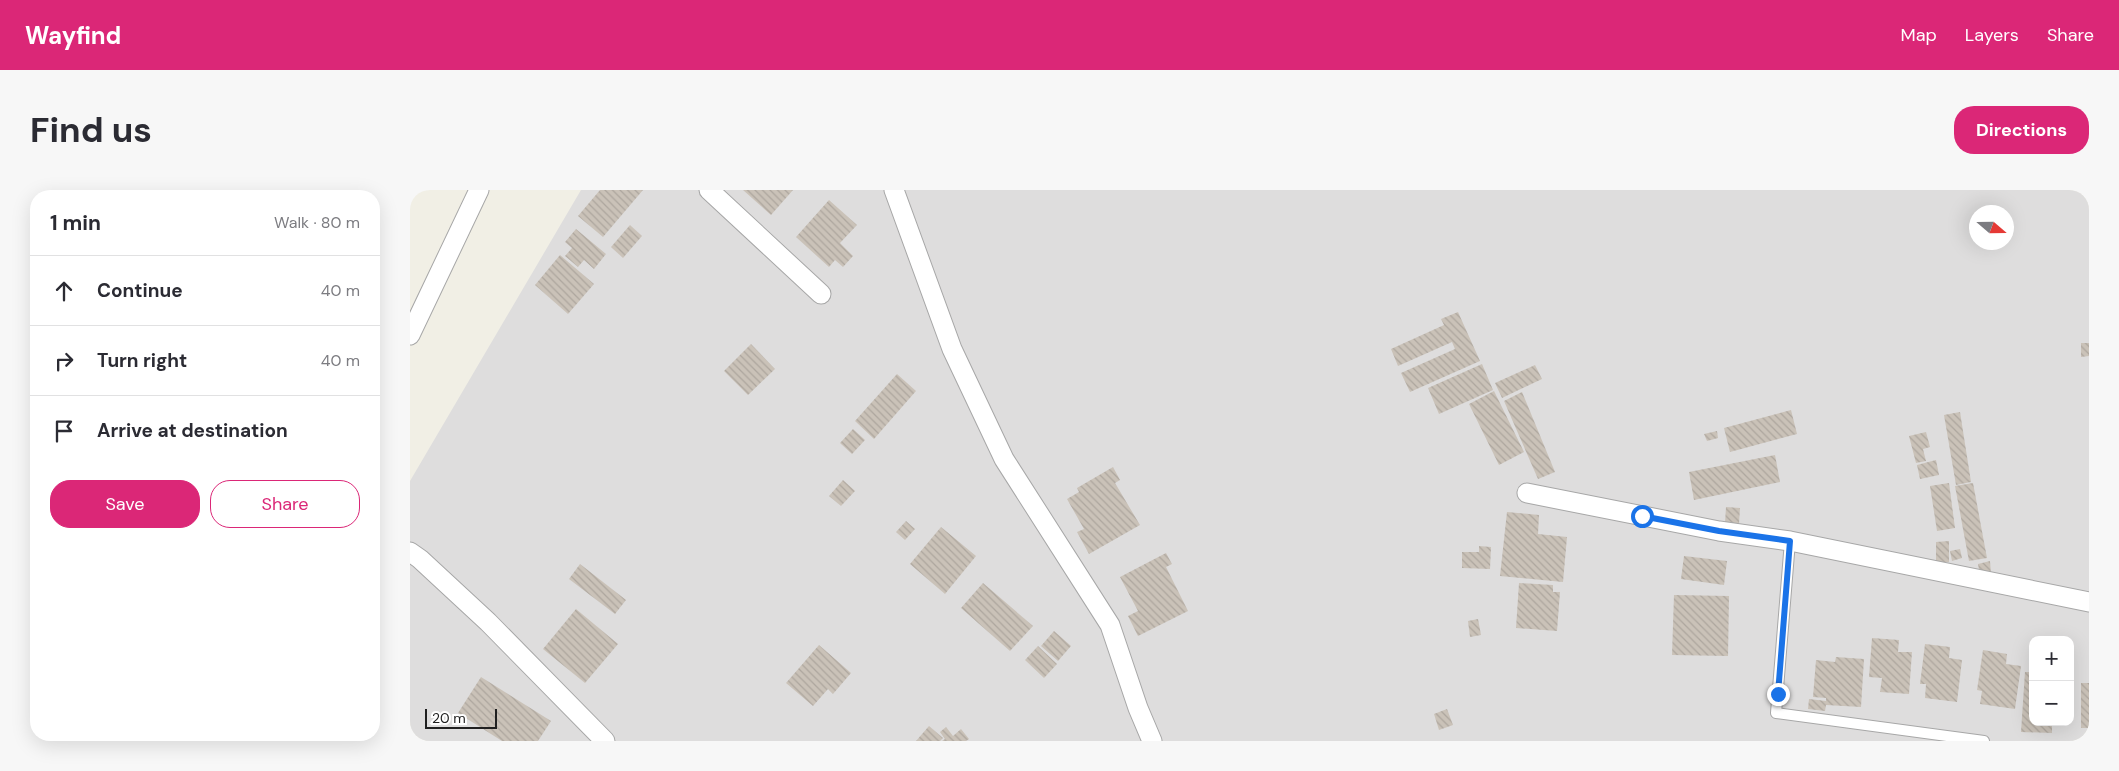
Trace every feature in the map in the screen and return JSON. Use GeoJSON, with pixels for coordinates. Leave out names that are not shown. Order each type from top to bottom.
{"type":"FeatureCollection","features":[{"type":"Feature","properties":{"kind":"street"},"geometry":{"type":"LineString","coordinates":[[410,335],[479,190]]}},
{"type":"Feature","properties":{"kind":"street"},"geometry":{"type":"LineString","coordinates":[[709,190],[822,294]]}},
{"type":"Feature","properties":{"kind":"street"},"geometry":{"type":"LineString","coordinates":[[894,190],[952,349],[1004,459],[1110,625],[1152,741]]}},
{"type":"Feature","properties":{"kind":"street"},"geometry":{"type":"LineString","coordinates":[[1527,493],[1719,531],[1790,541],[2089,602]]}},
{"type":"Feature","properties":{"kind":"street"},"geometry":{"type":"LineString","coordinates":[[410,552],[488,622],[606,741]]}},
{"type":"Feature","properties":{"kind":"lane"},"geometry":{"type":"LineString","coordinates":[[1790,541],[1776,713],[1984,741]]}},
{"type":"Feature","properties":{"kind":"shaded area"},"geometry":{"type":"Polygon","coordinates":[[[581,190],[2089,190],[2089,741],[410,741],[410,481],[581,190]]]}},
{"type":"Feature","properties":{"kind":"building"},"geometry":{"type":"Polygon","coordinates":[[[600,190],[643,190],[603,237],[578,216],[600,190]]]}},
{"type":"Feature","properties":{"kind":"building"},"geometry":{"type":"Polygon","coordinates":[[[743,190],[793,190],[771,215],[743,190]]]}},
{"type":"Feature","properties":{"kind":"building"},"geometry":{"type":"Polygon","coordinates":[[[829,200],[857,225],[840,243],[853,256],[843,267],[835,260],[829,267],[796,237],[829,200]]]}},
{"type":"Feature","properties":{"kind":"building"},"geometry":{"type":"Polygon","coordinates":[[[630,225],[642,236],[623,258],[611,247],[630,225]]]}},
{"type":"Feature","properties":{"kind":"building"},"geometry":{"type":"Polygon","coordinates":[[[576,229],[606,254],[594,269],[584,260],[578,267],[565,256],[572,248],[565,242],[576,229]]]}},
{"type":"Feature","properties":{"kind":"building"},"geometry":{"type":"Polygon","coordinates":[[[560,255],[594,284],[568,314],[535,285],[560,255]]]}},
{"type":"Feature","properties":{"kind":"building"},"geometry":{"type":"Polygon","coordinates":[[[1458,312],[1480,361],[1410,392],[1401,373],[1455,349],[1452,342],[1398,366],[1391,349],[1444,325],[1441,319],[1458,312]]]}},
{"type":"Feature","properties":{"kind":"building"},"geometry":{"type":"Polygon","coordinates":[[[2081,343],[2089,343],[2089,356],[2081,357],[2081,343]]]}},
{"type":"Feature","properties":{"kind":"building"},"geometry":{"type":"Polygon","coordinates":[[[751,344],[775,369],[748,395],[724,371],[751,344]]]}},
{"type":"Feature","properties":{"kind":"building"},"geometry":{"type":"Polygon","coordinates":[[[1482,364],[1493,390],[1439,414],[1428,388],[1482,364]]]}},
{"type":"Feature","properties":{"kind":"building"},"geometry":{"type":"Polygon","coordinates":[[[1535,365],[1542,379],[1502,398],[1495,383],[1535,365]]]}},
{"type":"Feature","properties":{"kind":"building"},"geometry":{"type":"Polygon","coordinates":[[[897,374],[916,391],[874,439],[855,421],[897,374]]]}},
{"type":"Feature","properties":{"kind":"building"},"geometry":{"type":"Polygon","coordinates":[[[1494,391],[1524,452],[1499,465],[1469,404],[1494,391]]]}},
{"type":"Feature","properties":{"kind":"building"},"geometry":{"type":"Polygon","coordinates":[[[1522,392],[1555,472],[1538,479],[1504,401],[1522,392]]]}},
{"type":"Feature","properties":{"kind":"building"},"geometry":{"type":"Polygon","coordinates":[[[1791,410],[1797,434],[1730,452],[1724,428],[1791,410]]]}},
{"type":"Feature","properties":{"kind":"building"},"geometry":{"type":"Polygon","coordinates":[[[1960,412],[1971,482],[1956,485],[1944,415],[1960,412]]]}},
{"type":"Feature","properties":{"kind":"building"},"geometry":{"type":"Polygon","coordinates":[[[853,429],[865,440],[852,454],[840,443],[853,429]]]}},
{"type":"Feature","properties":{"kind":"building"},"geometry":{"type":"Polygon","coordinates":[[[1717,431],[1718,438],[1707,441],[1704,434],[1717,431]]]}},
{"type":"Feature","properties":{"kind":"building"},"geometry":{"type":"Polygon","coordinates":[[[1926,432],[1930,447],[1923,449],[1926,461],[1916,463],[1909,436],[1926,432]]]}},
{"type":"Feature","properties":{"kind":"building"},"geometry":{"type":"Polygon","coordinates":[[[1775,455],[1780,482],[1694,500],[1689,472],[1775,455]]]}},
{"type":"Feature","properties":{"kind":"building"},"geometry":{"type":"Polygon","coordinates":[[[1936,460],[1939,475],[1920,479],[1917,465],[1936,460]]]}},
{"type":"Feature","properties":{"kind":"building"},"geometry":{"type":"Polygon","coordinates":[[[1113,467],[1120,480],[1115,483],[1140,525],[1089,554],[1077,532],[1084,529],[1067,499],[1079,492],[1077,488],[1113,467]]]}},
{"type":"Feature","properties":{"kind":"building"},"geometry":{"type":"Polygon","coordinates":[[[843,480],[855,491],[841,506],[829,496],[843,480]]]}},
{"type":"Feature","properties":{"kind":"building"},"geometry":{"type":"Polygon","coordinates":[[[1949,483],[1955,528],[1937,531],[1930,486],[1949,483]]]}},
{"type":"Feature","properties":{"kind":"building"},"geometry":{"type":"Polygon","coordinates":[[[1973,483],[1987,558],[1969,561],[1955,486],[1973,483]]]}},
{"type":"Feature","properties":{"kind":"building"},"geometry":{"type":"Polygon","coordinates":[[[1726,507],[1740,508],[1739,524],[1725,523],[1726,507]]]}},
{"type":"Feature","properties":{"kind":"building"},"geometry":{"type":"Polygon","coordinates":[[[1507,512],[1539,515],[1538,534],[1567,537],[1563,582],[1500,576],[1507,512]]]}},
{"type":"Feature","properties":{"kind":"building"},"geometry":{"type":"Polygon","coordinates":[[[906,521],[915,529],[905,540],[896,532],[906,521]]]}},
{"type":"Feature","properties":{"kind":"building"},"geometry":{"type":"Polygon","coordinates":[[[941,527],[976,556],[945,594],[910,564],[941,527]]]}},
{"type":"Feature","properties":{"kind":"building"},"geometry":{"type":"Polygon","coordinates":[[[1949,541],[1949,562],[1936,562],[1936,542],[1949,541]]]}},
{"type":"Feature","properties":{"kind":"building"},"geometry":{"type":"Polygon","coordinates":[[[1479,546],[1491,547],[1490,569],[1462,568],[1462,552],[1479,552],[1479,546]]]}},
{"type":"Feature","properties":{"kind":"building"},"geometry":{"type":"Polygon","coordinates":[[[1960,549],[1962,558],[1952,561],[1950,551],[1960,549]]]}},
{"type":"Feature","properties":{"kind":"building"},"geometry":{"type":"Polygon","coordinates":[[[1166,553],[1172,564],[1166,567],[1188,611],[1138,636],[1128,616],[1138,611],[1120,577],[1166,553]]]}},
{"type":"Feature","properties":{"kind":"building"},"geometry":{"type":"Polygon","coordinates":[[[1684,556],[1727,561],[1724,585],[1681,579],[1684,556]]]}},
{"type":"Feature","properties":{"kind":"building"},"geometry":{"type":"Polygon","coordinates":[[[1990,561],[1991,574],[1980,576],[1978,564],[1990,561]]]}},
{"type":"Feature","properties":{"kind":"building"},"geometry":{"type":"Polygon","coordinates":[[[580,564],[626,600],[615,614],[569,579],[580,564]]]}},
{"type":"Feature","properties":{"kind":"building"},"geometry":{"type":"Polygon","coordinates":[[[983,583],[1033,626],[1010,651],[961,608],[983,583]]]}},
{"type":"Feature","properties":{"kind":"building"},"geometry":{"type":"Polygon","coordinates":[[[1519,583],[1553,585],[1553,592],[1560,592],[1557,631],[1516,628],[1519,583]]]}},
{"type":"Feature","properties":{"kind":"building"},"geometry":{"type":"Polygon","coordinates":[[[1674,595],[1729,596],[1728,656],[1672,655],[1674,595]]]}},
{"type":"Feature","properties":{"kind":"building"},"geometry":{"type":"Polygon","coordinates":[[[576,609],[618,644],[585,683],[543,649],[576,609]]]}},
{"type":"Feature","properties":{"kind":"building"},"geometry":{"type":"Polygon","coordinates":[[[1478,619],[1481,635],[1470,637],[1468,621],[1478,619]]]}},
{"type":"Feature","properties":{"kind":"building"},"geometry":{"type":"Polygon","coordinates":[[[1054,631],[1071,646],[1058,661],[1041,646],[1054,631]]]}},
{"type":"Feature","properties":{"kind":"building"},"geometry":{"type":"Polygon","coordinates":[[[1872,638],[1899,640],[1898,652],[1912,652],[1909,694],[1880,692],[1882,678],[1869,677],[1872,638]]]}},
{"type":"Feature","properties":{"kind":"building"},"geometry":{"type":"Polygon","coordinates":[[[1925,644],[1950,647],[1949,658],[1962,660],[1957,702],[1925,698],[1926,684],[1920,684],[1925,644]]]}},
{"type":"Feature","properties":{"kind":"building"},"geometry":{"type":"Polygon","coordinates":[[[819,645],[851,673],[833,694],[828,689],[813,706],[786,683],[819,645]]]}},
{"type":"Feature","properties":{"kind":"building"},"geometry":{"type":"Polygon","coordinates":[[[1038,646],[1057,664],[1044,678],[1025,660],[1038,646]]]}},
{"type":"Feature","properties":{"kind":"building"},"geometry":{"type":"Polygon","coordinates":[[[1983,650],[2007,654],[2006,664],[2021,666],[2015,709],[1980,704],[1982,691],[1977,690],[1983,650]]]}},
{"type":"Feature","properties":{"kind":"building"},"geometry":{"type":"Polygon","coordinates":[[[1836,657],[1864,659],[1861,707],[1826,705],[1825,711],[1808,709],[1809,699],[1826,701],[1826,698],[1813,697],[1816,660],[1835,662],[1836,657]]]}},
{"type":"Feature","properties":{"kind":"building"},"geometry":{"type":"Polygon","coordinates":[[[2025,672],[2029,672],[2029,726],[2052,726],[2052,733],[2021,732],[2025,672]]]}},
{"type":"Feature","properties":{"kind":"building"},"geometry":{"type":"Polygon","coordinates":[[[481,677],[551,721],[538,741],[502,741],[458,713],[481,677]]]}},
{"type":"Feature","properties":{"kind":"building"},"geometry":{"type":"Polygon","coordinates":[[[2081,683],[2089,683],[2089,728],[2081,728],[2081,683]]]}},
{"type":"Feature","properties":{"kind":"building"},"geometry":{"type":"Polygon","coordinates":[[[1447,709],[1453,725],[1439,730],[1434,714],[1447,709]]]}},
{"type":"Feature","properties":{"kind":"building"},"geometry":{"type":"Polygon","coordinates":[[[929,726],[943,738],[940,741],[916,741],[929,726]]]}},
{"type":"Feature","properties":{"kind":"building"},"geometry":{"type":"Polygon","coordinates":[[[946,727],[953,736],[961,729],[969,739],[966,741],[942,741],[945,739],[940,732],[946,727]]]}},
{"type":"Feature","properties":{"kind":"route"},"geometry":{"type":"LineString","coordinates":[[1642,516],[1719,531],[1790,541],[1778,694]]}}]}
